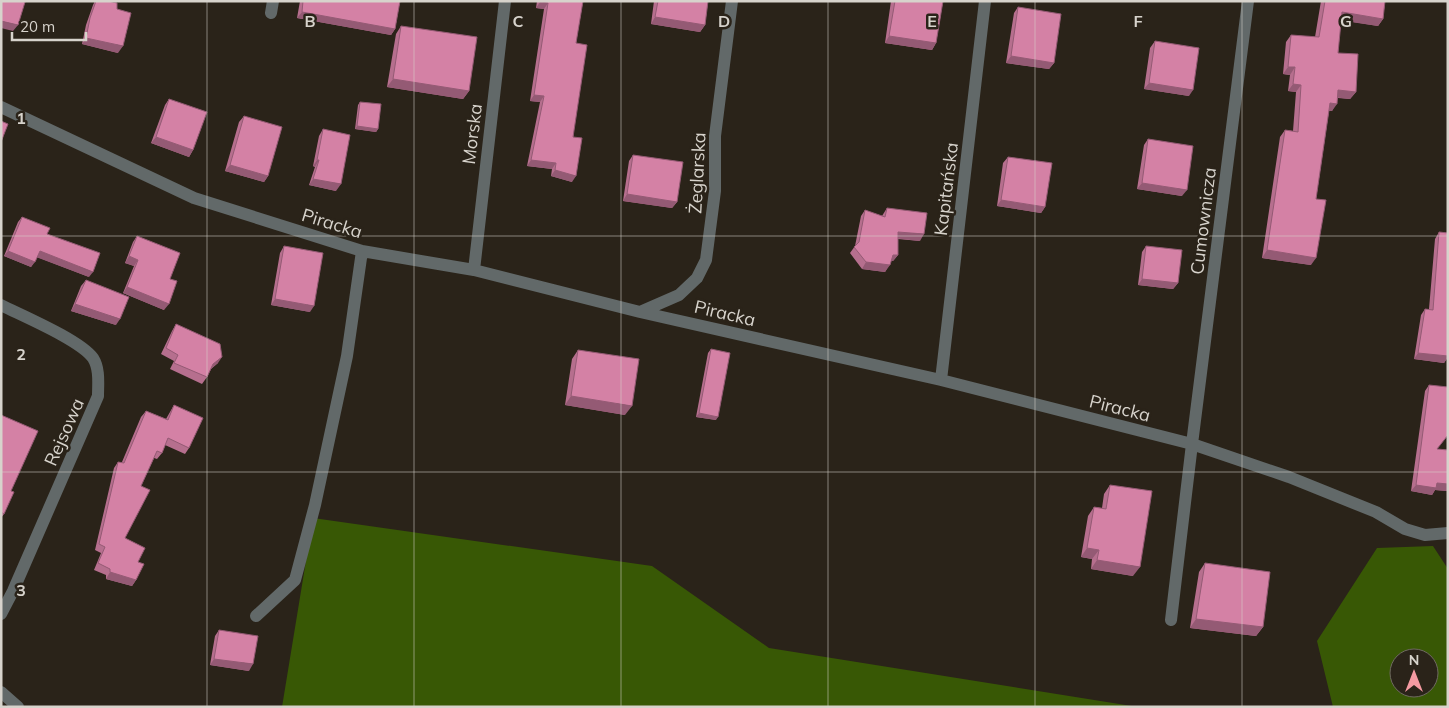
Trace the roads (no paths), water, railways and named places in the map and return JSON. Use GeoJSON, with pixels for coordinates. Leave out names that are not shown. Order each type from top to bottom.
{"type":"FeatureCollection","features":[{"type":"Feature","properties":{"kind":"street","name":"Morska"},"geometry":{"type":"LineString","coordinates":[[474,270],[505,1]]}},
{"type":"Feature","properties":{"kind":"street","name":"Żeglarska"},"geometry":{"type":"LineString","coordinates":[[640,312],[679,295],[697,278],[706,260],[714,191],[716,136],[732,1]]}},
{"type":"Feature","properties":{"kind":"street","name":"Kapitańska"},"geometry":{"type":"LineString","coordinates":[[941,380],[986,1]]}},
{"type":"Feature","properties":{"kind":"street","name":"Cumownicza"},"geometry":{"type":"LineString","coordinates":[[1171,620],[1248,1]]}},
{"type":"Feature","properties":{"kind":"street","name":"Piracka"},"geometry":{"type":"LineString","coordinates":[[1,107],[194,198],[362,251],[474,270],[640,312],[941,380],[1192,444],[1289,477],[1376,512],[1405,529],[1424,535],[1448,533]]}},
{"type":"Feature","properties":{"kind":"street"},"geometry":{"type":"LineString","coordinates":[[256,616],[295,580],[315,505],[347,356],[362,251]]}},
{"type":"Feature","properties":{"kind":"street","name":"Rejsowa"},"geometry":{"type":"LineString","coordinates":[[1,305],[80,345],[93,359],[99,378],[98,396],[13,591],[1,614]]}},
{"type":"Feature","properties":{"kind":"street"},"geometry":{"type":"LineString","coordinates":[[1,692],[18,707]]}}]}
